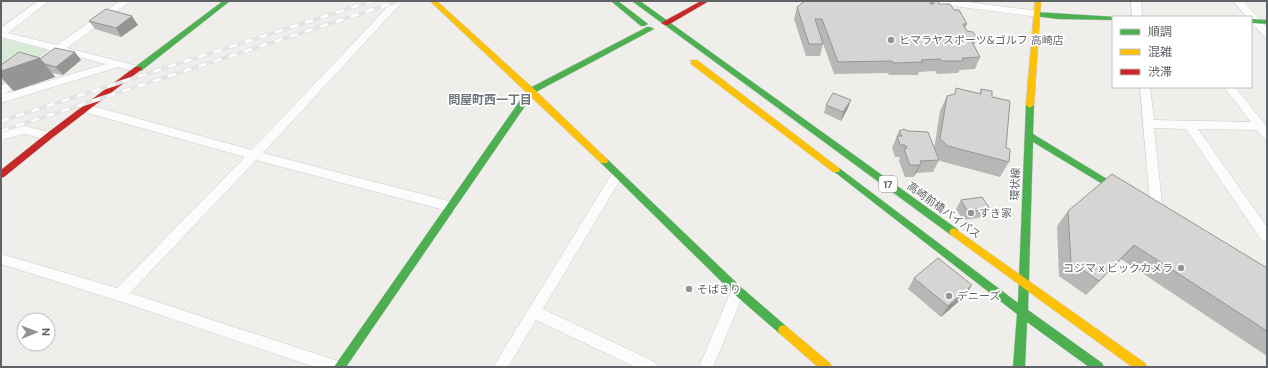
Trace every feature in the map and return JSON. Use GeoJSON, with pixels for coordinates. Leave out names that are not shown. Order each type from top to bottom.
{"type":"FeatureCollection","features":[{"type":"Feature","properties":{"kind":"main road"},"geometry":{"type":"LineString","coordinates":[[1,175],[85,108],[227,1]]}},
{"type":"Feature","properties":{"kind":"main road"},"geometry":{"type":"LineString","coordinates":[[433,1],[531,92],[738,291],[826,367]]}},
{"type":"Feature","properties":{"kind":"main road"},"geometry":{"type":"LineString","coordinates":[[340,367],[531,92],[654,31],[614,1]]}},
{"type":"Feature","properties":{"kind":"main road","name":"高崎前橋バイパス"},"geometry":{"type":"LineString","coordinates":[[635,1],[1141,367]]}},
{"type":"Feature","properties":{"kind":"main road"},"geometry":{"type":"LineString","coordinates":[[665,23],[706,1]]}},
{"type":"Feature","properties":{"kind":"main road","name":"環状線"},"geometry":{"type":"LineString","coordinates":[[1019,367],[1024,281],[1028,135],[1038,1]]}},
{"type":"Feature","properties":{"kind":"main road"},"geometry":{"type":"LineString","coordinates":[[1038,14],[1058,17],[1112,18]]}},
{"type":"Feature","properties":{"kind":"main road"},"geometry":{"type":"LineString","coordinates":[[1253,21],[1267,22]]}},
{"type":"Feature","properties":{"kind":"main road","name":"17"},"geometry":{"type":"LineString","coordinates":[[688,58],[1022,312],[1098,367]]}},
{"type":"Feature","properties":{"kind":"main road"},"geometry":{"type":"LineString","coordinates":[[1028,135],[1128,196]]}},
{"type":"Feature","properties":{"kind":"street"},"geometry":{"type":"LineString","coordinates":[[1,33],[44,1]]}},
{"type":"Feature","properties":{"kind":"street"},"geometry":{"type":"LineString","coordinates":[[42,61],[126,1]]}},
{"type":"Feature","properties":{"kind":"street"},"geometry":{"type":"LineString","coordinates":[[120,295],[254,156],[398,1]]}},
{"type":"Feature","properties":{"kind":"street"},"geometry":{"type":"LineString","coordinates":[[909,3],[946,1],[1038,14]]}},
{"type":"Feature","properties":{"kind":"street"},"geometry":{"type":"LineString","coordinates":[[1136,1],[1137,16]]}},
{"type":"Feature","properties":{"kind":"street"},"geometry":{"type":"LineString","coordinates":[[1238,1],[1249,16]]}},
{"type":"Feature","properties":{"kind":"street"},"geometry":{"type":"LineString","coordinates":[[1253,21],[1267,34]]}},
{"type":"Feature","properties":{"kind":"street"},"geometry":{"type":"LineString","coordinates":[[1,33],[138,69]]}},
{"type":"Feature","properties":{"kind":"street"},"geometry":{"type":"LineString","coordinates":[[1,98],[117,64]]}},
{"type":"Feature","properties":{"kind":"street"},"geometry":{"type":"LineString","coordinates":[[1,91],[30,70]]}},
{"type":"Feature","properties":{"kind":"street"},"geometry":{"type":"LineString","coordinates":[[1145,88],[1156,204],[1154,212]]}},
{"type":"Feature","properties":{"kind":"street"},"geometry":{"type":"LineString","coordinates":[[1230,88],[1267,135]]}},
{"type":"Feature","properties":{"kind":"street"},"geometry":{"type":"LineString","coordinates":[[85,108],[254,156],[452,207]]}},
{"type":"Feature","properties":{"kind":"street"},"geometry":{"type":"LineString","coordinates":[[1149,124],[1260,126]]}},
{"type":"Feature","properties":{"kind":"street"},"geometry":{"type":"LineString","coordinates":[[1189,125],[1267,237]]}},
{"type":"Feature","properties":{"kind":"street"},"geometry":{"type":"LineString","coordinates":[[1,136],[24,130],[49,136]]}},
{"type":"Feature","properties":{"kind":"street"},"geometry":{"type":"LineString","coordinates":[[500,367],[617,174]]}},
{"type":"Feature","properties":{"kind":"street"},"geometry":{"type":"LineString","coordinates":[[1,259],[120,295],[335,367]]}},
{"type":"Feature","properties":{"kind":"street"},"geometry":{"type":"LineString","coordinates":[[706,367],[738,291]]}},
{"type":"Feature","properties":{"kind":"street"},"geometry":{"type":"LineString","coordinates":[[534,312],[650,367]]}},
{"type":"Feature","properties":{"kind":"green space"},"geometry":{"type":"Polygon","coordinates":[[[1,38],[48,50],[1,85],[1,38]]]}},
{"type":"Feature","properties":{"kind":"building","name":"ヒマラヤスポーツ&ゴルフ 高崎店"},"geometry":{"type":"Polygon","coordinates":[[[805,1],[929,1],[931,4],[934,4],[933,1],[938,1],[939,4],[950,4],[954,10],[959,10],[967,24],[963,24],[967,31],[973,32],[977,38],[970,38],[980,57],[962,58],[963,61],[942,61],[940,59],[921,60],[923,62],[893,63],[892,61],[838,62],[822,19],[815,19],[823,44],[809,44],[797,7],[805,1]]]}},
{"type":"Feature","properties":{"kind":"building"},"geometry":{"type":"Polygon","coordinates":[[[106,9],[132,16],[116,28],[89,21],[106,9]]]}},
{"type":"Feature","properties":{"kind":"building"},"geometry":{"type":"Polygon","coordinates":[[[55,48],[75,52],[56,67],[45,64],[40,59],[55,48]]]}},
{"type":"Feature","properties":{"kind":"building"},"geometry":{"type":"Polygon","coordinates":[[[19,52],[40,58],[1,71],[1,65],[19,52]]]}},
{"type":"Feature","properties":{"kind":"building"},"geometry":{"type":"Polygon","coordinates":[[[956,88],[981,94],[981,89],[992,91],[992,97],[1010,101],[1006,148],[1010,149],[1009,162],[948,146],[940,139],[947,96],[955,94],[956,88]]]}},
{"type":"Feature","properties":{"kind":"building"},"geometry":{"type":"Polygon","coordinates":[[[833,93],[851,100],[843,112],[826,105],[833,93]]]}},
{"type":"Feature","properties":{"kind":"building"},"geometry":{"type":"Polygon","coordinates":[[[904,129],[908,131],[928,132],[939,160],[920,161],[921,163],[919,165],[910,165],[904,149],[907,148],[905,145],[900,145],[897,136],[902,136],[899,131],[904,129]]]}},
{"type":"Feature","properties":{"kind":"building","name":"コジマｘビックカメラ"},"geometry":{"type":"Polygon","coordinates":[[[1112,174],[1267,268],[1267,331],[1134,245],[1099,281],[1071,262],[1068,211],[1112,174]]]}},
{"type":"Feature","properties":{"kind":"building"},"geometry":{"type":"Polygon","coordinates":[[[982,197],[990,209],[968,212],[961,200],[982,197]]]}},
{"type":"Feature","properties":{"kind":"building"},"geometry":{"type":"Polygon","coordinates":[[[938,258],[972,285],[948,306],[914,278],[938,258]]]}},
{"type":"Feature","properties":{"kind":"railway"},"geometry":{"type":"LineString","coordinates":[[1,121],[372,1]]}},
{"type":"Feature","properties":{"kind":"railway"},"geometry":{"type":"LineString","coordinates":[[1,131],[399,1]]}},
{"type":"Feature","properties":{"kind":"traffic: fast"},"geometry":{"type":"LineString","coordinates":[[138,69],[227,1]]}},
{"type":"Feature","properties":{"kind":"traffic: fast"},"geometry":{"type":"LineString","coordinates":[[614,1],[644,24]]}},
{"type":"Feature","properties":{"kind":"traffic: fast"},"geometry":{"type":"LineString","coordinates":[[635,1],[954,232]]}},
{"type":"Feature","properties":{"kind":"traffic: fast"},"geometry":{"type":"LineString","coordinates":[[1038,14],[1058,17],[1112,18]]}},
{"type":"Feature","properties":{"kind":"traffic: fast"},"geometry":{"type":"LineString","coordinates":[[1252,21],[1267,22]]}},
{"type":"Feature","properties":{"kind":"traffic: fast"},"geometry":{"type":"LineString","coordinates":[[340,367],[531,91],[650,29]]}},
{"type":"Feature","properties":{"kind":"traffic: fast"},"geometry":{"type":"LineString","coordinates":[[1019,367],[1024,281],[1030,105]]}},
{"type":"Feature","properties":{"kind":"traffic: fast"},"geometry":{"type":"LineString","coordinates":[[1028,135],[1122,192]]}},
{"type":"Feature","properties":{"kind":"traffic: fast"},"geometry":{"type":"LineString","coordinates":[[604,161],[738,291],[783,330]]}},
{"type":"Feature","properties":{"kind":"traffic: fast"},"geometry":{"type":"LineString","coordinates":[[836,170],[1022,312],[1098,367]]}},
{"type":"Feature","properties":{"kind":"traffic: slow"},"geometry":{"type":"LineString","coordinates":[[433,1],[531,91],[604,161]]}},
{"type":"Feature","properties":{"kind":"traffic: slow"},"geometry":{"type":"LineString","coordinates":[[1030,105],[1038,1]]}},
{"type":"Feature","properties":{"kind":"traffic: slow"},"geometry":{"type":"LineString","coordinates":[[694,62],[836,170]]}},
{"type":"Feature","properties":{"kind":"traffic: slow"},"geometry":{"type":"LineString","coordinates":[[954,232],[1141,367]]}},
{"type":"Feature","properties":{"kind":"traffic: slow"},"geometry":{"type":"LineString","coordinates":[[783,330],[826,367]]}},
{"type":"Feature","properties":{"kind":"traffic: jam"},"geometry":{"type":"LineString","coordinates":[[665,23],[706,1]]}},
{"type":"Feature","properties":{"kind":"traffic: jam"},"geometry":{"type":"LineString","coordinates":[[1,175],[49,136],[138,69]]}},
{"type":"Feature","properties":{"kind":"place","name":"ヒマラヤスポーツ&ゴルフ 高崎店"},"geometry":{"type":"Point","coordinates":[891,40]}},
{"type":"Feature","properties":{"kind":"place","name":"すき家"},"geometry":{"type":"Point","coordinates":[971,213]}},
{"type":"Feature","properties":{"kind":"place","name":"コジマｘビックカメラ"},"geometry":{"type":"Point","coordinates":[1181,268]}},
{"type":"Feature","properties":{"kind":"place","name":"そばきり"},"geometry":{"type":"Point","coordinates":[689,289]}},
{"type":"Feature","properties":{"kind":"place","name":"デニーズ"},"geometry":{"type":"Point","coordinates":[949,296]}},
{"type":"Feature","properties":{"kind":"district","name":"問屋町西一丁目"},"geometry":{"type":"Point","coordinates":[490,100]}}]}
